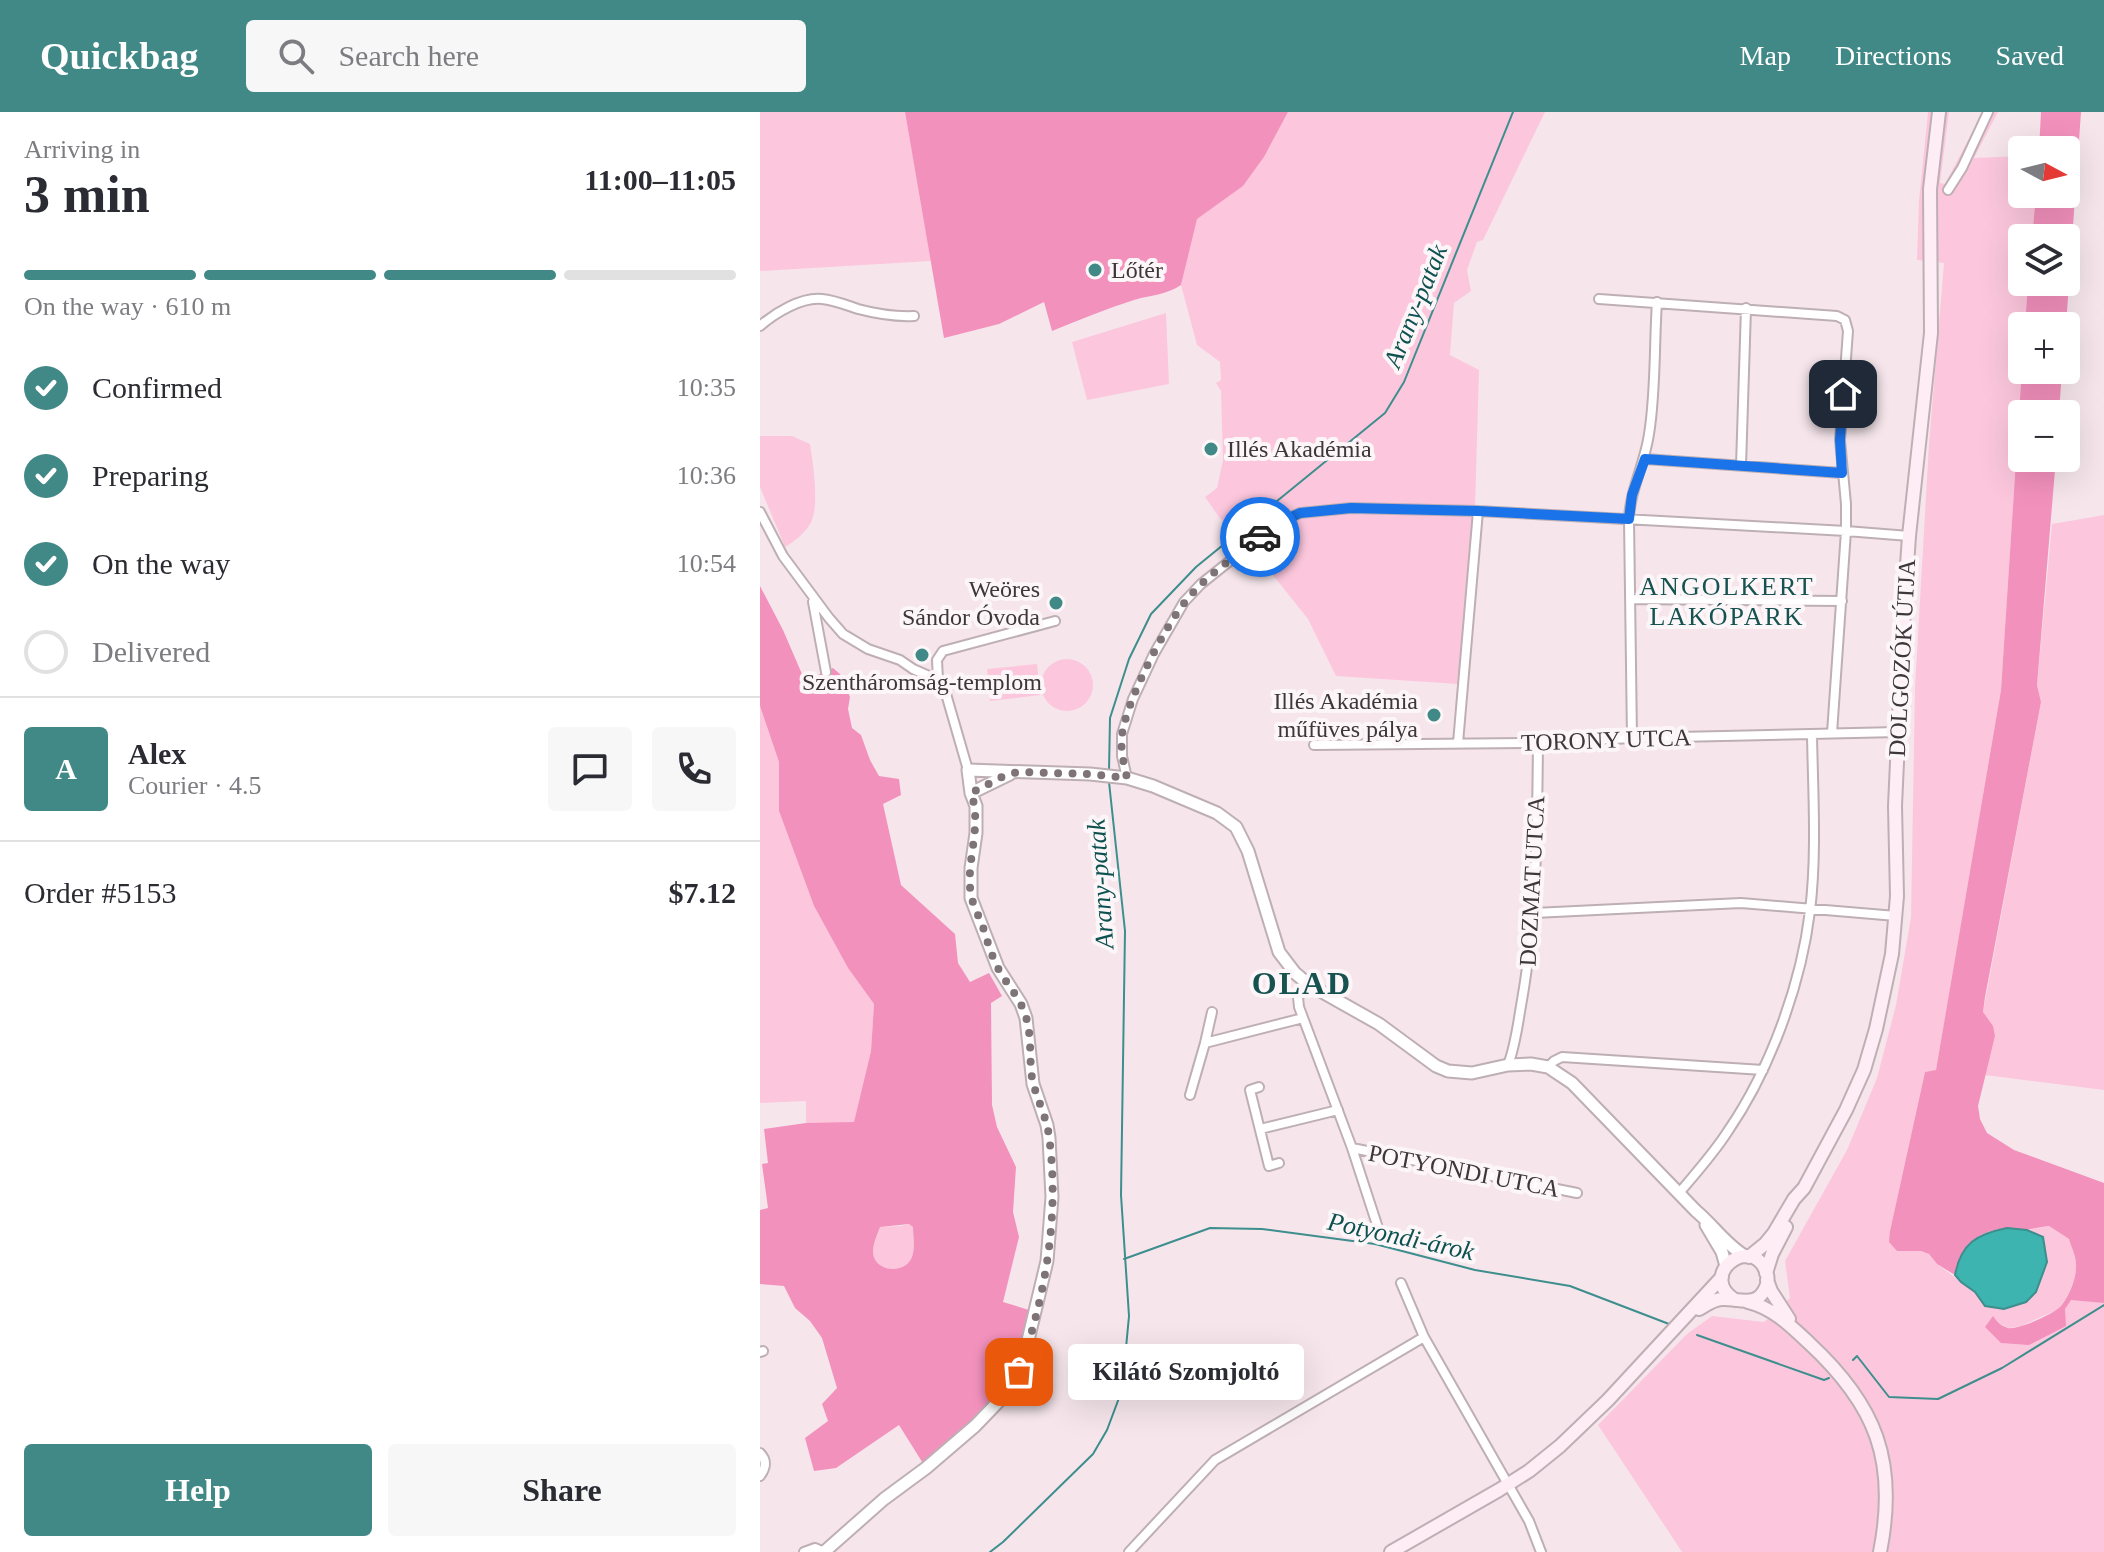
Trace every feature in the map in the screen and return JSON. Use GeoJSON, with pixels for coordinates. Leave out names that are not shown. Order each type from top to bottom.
{"type":"FeatureCollection","features":[{"type":"Feature","properties":{"kind":"main road","name":"DOLGOZÓK ÚTJA"},"geometry":{"type":"LineString","coordinates":[[1767,1276],[1772,1254],[1864,1070],[1892,954],[1896,916],[1898,732],[1909,536],[1931,333],[1930,189],[1939,112]]}},
{"type":"Feature","properties":{"kind":"main road","name":"DOLGOZÓK ÚTJA"},"geometry":{"type":"LineString","coordinates":[[1747,1256],[1765,1244],[1804,1188]]}},
{"type":"Feature","properties":{"kind":"main road"},"geometry":{"type":"LineString","coordinates":[[1675,1329],[1681,1319],[1711,1291],[1736,1258],[1747,1256],[1760,1262],[1771,1291],[1798,1332]]}},
{"type":"Feature","properties":{"kind":"main road"},"geometry":{"type":"LineString","coordinates":[[1724,1272],[1724,1289],[1729,1296],[1767,1308],[1798,1332],[1853,1391],[1874,1429],[1883,1457],[1887,1490],[1880,1552]]}},
{"type":"Feature","properties":{"kind":"main road"},"geometry":{"type":"LineString","coordinates":[[1391,1552],[1529,1471],[1576,1432],[1675,1329],[1699,1309],[1716,1300],[1742,1301],[1762,1294],[1767,1276]]}},
{"type":"Feature","properties":{"kind":"street"},"geometry":{"type":"LineString","coordinates":[[1948,190],[1962,168],[1988,112]]}},
{"type":"Feature","properties":{"kind":"street"},"geometry":{"type":"LineString","coordinates":[[760,326],[782,311],[811,299],[836,302],[883,315],[914,316]]}},
{"type":"Feature","properties":{"kind":"street"},"geometry":{"type":"LineString","coordinates":[[1599,299],[1746,308],[1837,316],[1845,320],[1848,331],[1840,440],[1846,531],[1832,733]]}},
{"type":"Feature","properties":{"kind":"street"},"geometry":{"type":"LineString","coordinates":[[1632,738],[1629,519],[1632,495],[1645,459],[1652,412],[1657,302]]}},
{"type":"Feature","properties":{"kind":"street"},"geometry":{"type":"LineString","coordinates":[[1741,466],[1746,308]]}},
{"type":"Feature","properties":{"kind":"street"},"geometry":{"type":"LineString","coordinates":[[1645,459],[1842,473]]}},
{"type":"Feature","properties":{"kind":"street"},"geometry":{"type":"LineString","coordinates":[[1124,778],[1122,734],[1140,682],[1184,602],[1201,584],[1276,524],[1300,513],[1351,508],[1478,511],[1909,536]]}},
{"type":"Feature","properties":{"kind":"street"},"geometry":{"type":"LineString","coordinates":[[1458,743],[1478,511]]}},
{"type":"Feature","properties":{"kind":"street"},"geometry":{"type":"LineString","coordinates":[[760,512],[783,556],[843,634],[868,649],[900,660],[938,680],[944,687],[976,806],[971,898],[998,968],[1021,1004],[1026,1018],[1033,1084],[1047,1125],[1051,1152],[1047,1261],[1024,1357],[1014,1381],[975,1426],[824,1552],[815,1548],[804,1552]]}},
{"type":"Feature","properties":{"kind":"street"},"geometry":{"type":"LineString","coordinates":[[812,596],[826,672]]}},
{"type":"Feature","properties":{"kind":"street"},"geometry":{"type":"LineString","coordinates":[[1630,599],[1842,601]]}},
{"type":"Feature","properties":{"kind":"street"},"geometry":{"type":"LineString","coordinates":[[938,680],[937,660],[943,651],[1055,621]]}},
{"type":"Feature","properties":{"kind":"street","name":"TORONY UTCA"},"geometry":{"type":"LineString","coordinates":[[1314,745],[1538,743],[1898,732]]}},
{"type":"Feature","properties":{"kind":"street"},"geometry":{"type":"LineString","coordinates":[[1679,1193],[1728,1133],[1763,1070],[1791,996],[1810,908],[1812,735]]}},
{"type":"Feature","properties":{"kind":"street","name":"DOZMAT UTCA"},"geometry":{"type":"LineString","coordinates":[[1508,1065],[1523,996],[1534,913],[1538,743]]}},
{"type":"Feature","properties":{"kind":"street"},"geometry":{"type":"LineString","coordinates":[[968,770],[1124,778],[1153,786],[1217,813],[1236,827],[1248,851],[1279,952],[1308,984],[1379,1024],[1436,1066],[1459,1073],[1508,1065],[1548,1067],[1572,1083],[1736,1251],[1747,1256]]}},
{"type":"Feature","properties":{"kind":"street"},"geometry":{"type":"LineString","coordinates":[[971,793],[1017,772]]}},
{"type":"Feature","properties":{"kind":"street"},"geometry":{"type":"LineString","coordinates":[[1534,913],[1741,903],[1896,916]]}},
{"type":"Feature","properties":{"kind":"street"},"geometry":{"type":"LineString","coordinates":[[1308,984],[1298,997],[1299,1007],[1352,1148],[1380,1234]]}},
{"type":"Feature","properties":{"kind":"street"},"geometry":{"type":"LineString","coordinates":[[1190,1095],[1212,1012]]}},
{"type":"Feature","properties":{"kind":"street"},"geometry":{"type":"LineString","coordinates":[[1205,1043],[1303,1018]]}},
{"type":"Feature","properties":{"kind":"street"},"geometry":{"type":"LineString","coordinates":[[1548,1067],[1562,1057],[1763,1070]]}},
{"type":"Feature","properties":{"kind":"street"},"geometry":{"type":"LineString","coordinates":[[1259,1087],[1250,1090],[1269,1166],[1279,1163]]}},
{"type":"Feature","properties":{"kind":"street"},"geometry":{"type":"LineString","coordinates":[[1260,1129],[1338,1110]]}},
{"type":"Feature","properties":{"kind":"street","name":"POTYONDI UTCA"},"geometry":{"type":"LineString","coordinates":[[1352,1148],[1577,1193]]}},
{"type":"Feature","properties":{"kind":"street"},"geometry":{"type":"LineString","coordinates":[[1696,1211],[1722,1252],[1724,1272]]}},
{"type":"Feature","properties":{"kind":"street"},"geometry":{"type":"LineString","coordinates":[[1401,1283],[1424,1337],[1529,1521],[1541,1552]]}},
{"type":"Feature","properties":{"kind":"street"},"geometry":{"type":"LineString","coordinates":[[1129,1552],[1215,1460],[1424,1337]]}},
{"type":"Feature","properties":{"kind":"street"},"geometry":{"type":"LineString","coordinates":[[760,1453],[765,1466],[760,1476]]}},
{"type":"Feature","properties":{"kind":"shaded area"},"geometry":{"type":"Polygon","coordinates":[[[760,112],[905,112],[931,261],[760,271],[760,112]]]}},
{"type":"Feature","properties":{"kind":"shaded area"},"geometry":{"type":"Polygon","coordinates":[[[905,112],[1288,112],[1264,157],[1243,186],[1197,219],[1181,285],[1052,331],[1044,302],[999,324],[944,338],[905,112]]]}},
{"type":"Feature","properties":{"kind":"shaded area"},"geometry":{"type":"Polygon","coordinates":[[[1288,112],[1545,112],[1483,240],[1477,242],[1467,270],[1471,291],[1454,303],[1450,355],[1479,370],[1475,508],[1458,684],[1336,676],[1308,619],[1205,497],[1217,488],[1223,460],[1221,391],[1216,383],[1221,380],[1220,362],[1197,345],[1181,285],[1196,219],[1243,186],[1264,157],[1288,112]]]}},
{"type":"Feature","properties":{"kind":"shaded area"},"geometry":{"type":"Polygon","coordinates":[[[1928,112],[1949,112],[1940,183],[1945,184],[1983,112],[1998,112],[1974,158],[2008,157],[2008,208],[2035,208],[2033,224],[2008,224],[2008,296],[2027,296],[2026,312],[2008,312],[2008,384],[2021,384],[2020,400],[2008,400],[2008,472],[2015,472],[2001,690],[1936,1071],[1925,1072],[1890,1231],[1897,1251],[1929,1254],[1937,1264],[1975,1292],[1985,1306],[2036,1292],[2047,1262],[2043,1237],[2027,1230],[2049,1226],[2069,1239],[2077,1264],[2068,1295],[2059,1309],[2021,1326],[2009,1328],[1998,1323],[2001,1343],[2065,1309],[2071,1299],[2104,1303],[2104,1552],[1682,1552],[1598,1425],[1687,1334],[1712,1316],[1764,1322],[1790,1298],[1785,1261],[1847,1150],[1877,1078],[1896,1005],[1911,917],[1915,687],[1929,444],[1944,263],[1917,260],[1928,112]]]}},
{"type":"Feature","properties":{"kind":"shaded area"},"geometry":{"type":"Polygon","coordinates":[[[2041,112],[2081,112],[2079,136],[2040,136],[2041,112]]]}},
{"type":"Feature","properties":{"kind":"shaded area"},"geometry":{"type":"Polygon","coordinates":[[[2035,208],[2074,208],[2073,224],[2033,224],[2035,208]]]}},
{"type":"Feature","properties":{"kind":"shaded area"},"geometry":{"type":"Polygon","coordinates":[[[2027,296],[2068,296],[2067,312],[2026,312],[2027,296]]]}},
{"type":"Feature","properties":{"kind":"shaded area"},"geometry":{"type":"Polygon","coordinates":[[[1166,313],[1169,384],[1087,400],[1072,342],[1166,313]]]}},
{"type":"Feature","properties":{"kind":"shaded area"},"geometry":{"type":"Polygon","coordinates":[[[2021,384],[2061,384],[2060,400],[2020,400],[2021,384]]]}},
{"type":"Feature","properties":{"kind":"shaded area"},"geometry":{"type":"Polygon","coordinates":[[[760,436],[792,436],[810,444],[815,482],[814,512],[807,528],[785,547],[760,487],[760,436]]]}},
{"type":"Feature","properties":{"kind":"shaded area"},"geometry":{"type":"Polygon","coordinates":[[[2015,472],[2055,472],[2037,685],[2041,702],[1985,997],[1983,1012],[1993,1026],[1995,1036],[1978,1106],[1987,1133],[2014,1150],[2104,1183],[2104,1303],[2071,1300],[2065,1309],[2066,1326],[2029,1345],[2001,1343],[1985,1327],[1993,1316],[2005,1327],[2020,1327],[2061,1306],[2072,1286],[2076,1269],[2069,1239],[2049,1226],[1995,1230],[1971,1242],[1961,1256],[1955,1275],[1937,1264],[1929,1254],[1897,1251],[1889,1242],[1925,1072],[1936,1070],[2001,690],[2015,472]]]}},
{"type":"Feature","properties":{"kind":"shaded area"},"geometry":{"type":"Polygon","coordinates":[[[2104,515],[2104,1090],[1985,1075],[1995,1036],[1983,1012],[2041,702],[2037,685],[2052,524],[2104,515]]]}},
{"type":"Feature","properties":{"kind":"shaded area"},"geometry":{"type":"Polygon","coordinates":[[[760,586],[805,681],[833,668],[840,674],[850,697],[848,709],[852,728],[861,735],[879,776],[899,779],[901,795],[883,804],[901,885],[955,934],[958,963],[970,982],[989,973],[1002,996],[991,1003],[992,1105],[997,1127],[1016,1167],[1013,1212],[1019,1237],[1003,1302],[1029,1310],[1021,1345],[1005,1341],[993,1378],[1004,1388],[974,1423],[924,1465],[899,1425],[836,1468],[814,1471],[805,1438],[828,1421],[822,1404],[837,1388],[822,1338],[810,1321],[795,1308],[784,1286],[760,1284],[760,1210],[768,1208],[762,1164],[768,1163],[764,1129],[806,1123],[854,1122],[871,1051],[874,1004],[848,968],[814,906],[779,811],[779,762],[760,706],[760,586]],[[909,1224],[880,1227],[873,1252],[879,1265],[892,1269],[906,1265],[913,1253],[913,1227],[909,1224]]]}},
{"type":"Feature","properties":{"kind":"shaded area"},"geometry":{"type":"Polygon","coordinates":[[[1067,659],[1085,667],[1093,685],[1085,703],[1067,711],[1049,703],[1041,685],[1049,667],[1067,659]]]}},
{"type":"Feature","properties":{"kind":"shaded area"},"geometry":{"type":"Polygon","coordinates":[[[1037,664],[1040,695],[990,701],[987,669],[1037,664]]]}},
{"type":"Feature","properties":{"kind":"shaded area"},"geometry":{"type":"Polygon","coordinates":[[[760,706],[779,762],[779,811],[814,906],[848,968],[874,1004],[871,1051],[854,1123],[806,1123],[806,1101],[760,1103],[760,706]]]}},
{"type":"Feature","properties":{"kind":"shaded area"},"geometry":{"type":"Polygon","coordinates":[[[910,1224],[914,1243],[906,1266],[892,1269],[879,1265],[873,1252],[880,1227],[910,1224]]]}},
{"type":"Feature","properties":{"kind":"water"},"geometry":{"type":"Polygon","coordinates":[[[2007,1228],[2027,1230],[2043,1237],[2047,1262],[2036,1292],[2026,1302],[2004,1309],[1985,1306],[1975,1292],[1955,1275],[1961,1255],[1972,1242],[1987,1233],[2007,1228]]]}},
{"type":"Feature","properties":{"kind":"waterway","name":"Arany-patak"},"geometry":{"type":"LineString","coordinates":[[1109,771],[1110,718],[1129,659],[1151,614],[1196,567],[1385,413],[1404,382],[1513,112]]}},
{"type":"Feature","properties":{"kind":"waterway","name":"Arany-patak"},"geometry":{"type":"LineString","coordinates":[[990,1552],[1093,1454],[1107,1430],[1122,1390],[1129,1316],[1121,1195],[1125,931],[1109,782]]}},
{"type":"Feature","properties":{"kind":"waterway","name":"Potyondi-árok"},"geometry":{"type":"LineString","coordinates":[[1124,1259],[1210,1228],[1262,1229],[1375,1244],[1475,1270],[1570,1286],[1669,1324]]}},
{"type":"Feature","properties":{"kind":"waterway","name":"Potyondi-árok"},"geometry":{"type":"LineString","coordinates":[[1853,1360],[1857,1356],[1889,1397],[1938,1399],[2002,1368],[2104,1305]]}},
{"type":"Feature","properties":{"kind":"waterway","name":"Potyondi-árok"},"geometry":{"type":"LineString","coordinates":[[1697,1335],[1824,1380],[1829,1378]]}},
{"type":"Feature","properties":{"kind":"way so far"},"geometry":{"type":"LineString","coordinates":[[1019,1372],[1047,1261],[1052,1197],[1051,1152],[1047,1125],[1033,1084],[1026,1018],[1021,1004],[998,968],[971,898],[971,858],[976,833],[976,806],[971,793],[1017,772],[1127,778],[1122,756],[1122,734],[1140,682],[1169,627],[1184,602],[1201,584],[1260,537]]}},
{"type":"Feature","properties":{"kind":"place","name":"Lőtér"},"geometry":{"type":"Point","coordinates":[1095,270]}},
{"type":"Feature","properties":{"kind":"place","name":"Illés Akadémia"},"geometry":{"type":"Point","coordinates":[1211,449]}},
{"type":"Feature","properties":{"kind":"place","name":"Weöres Sándor Óvoda"},"geometry":{"type":"Point","coordinates":[1056,603]}},
{"type":"Feature","properties":{"kind":"place","name":"Szentháromság-templom"},"geometry":{"type":"Point","coordinates":[922,655]}},
{"type":"Feature","properties":{"kind":"place","name":"Illés Akadémia műfüves pálya"},"geometry":{"type":"Point","coordinates":[1434,715]}},
{"type":"Feature","properties":{"kind":"place","name":"Kilátó Szomjoltó"},"geometry":{"type":"Point","coordinates":[1019,1372]}},
{"type":"Feature","properties":{"kind":"district","name":"ANGOLKERT LAKÓPARK"},"geometry":{"type":"Point","coordinates":[1727,601]}},
{"type":"Feature","properties":{"kind":"district","name":"OLAD"},"geometry":{"type":"Point","coordinates":[1302,983]}},
{"type":"Feature","properties":{"kind":"route"},"geometry":{"type":"LineString","coordinates":[[1260,537],[1276,524],[1300,513],[1351,508],[1629,519],[1629,505],[1645,459],[1842,473],[1840,440],[1843,394]]}}]}
